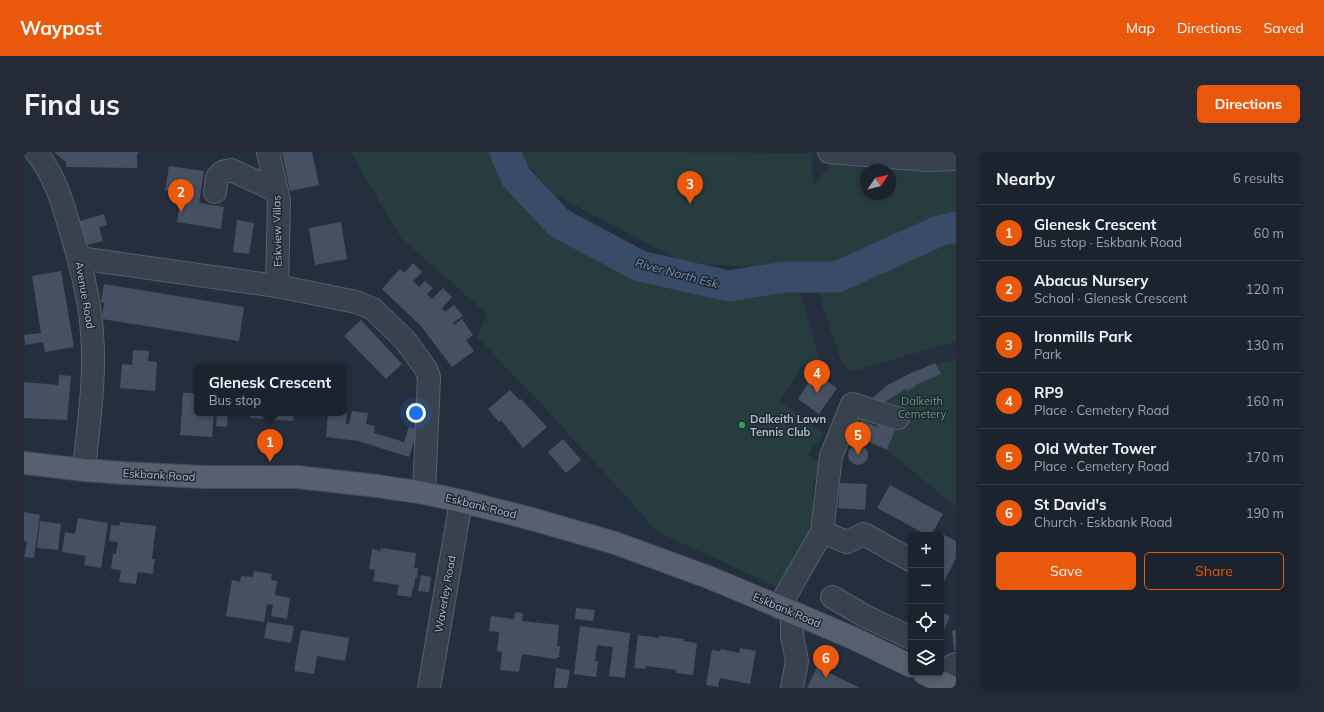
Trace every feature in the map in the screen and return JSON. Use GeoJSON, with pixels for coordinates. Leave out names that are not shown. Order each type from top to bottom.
{"type":"FeatureCollection","features":[{"type":"Feature","properties":{"kind":"main road","name":"Eskbank Road"},"geometry":{"type":"LineString","coordinates":[[24,463],[84,470],[204,477],[297,477],[424,492],[532,519],[615,543],[786,604],[908,665]]}},
{"type":"Feature","properties":{"kind":"street","name":"Avenue Road"},"geometry":{"type":"LineString","coordinates":[[36,152],[47,166],[59,192],[79,258],[90,311],[92,335],[92,385],[84,470]]}},
{"type":"Feature","properties":{"kind":"street","name":"Eskview Villas"},"geometry":{"type":"LineString","coordinates":[[268,152],[279,201],[277,286]]}},
{"type":"Feature","properties":{"kind":"street"},"geometry":{"type":"LineString","coordinates":[[829,152],[927,160],[956,159]]}},
{"type":"Feature","properties":{"kind":"street"},"geometry":{"type":"LineString","coordinates":[[215,192],[217,178],[222,172],[231,170],[276,192]]}},
{"type":"Feature","properties":{"kind":"street"},"geometry":{"type":"LineString","coordinates":[[79,258],[277,286],[356,302],[373,309],[405,340],[426,369],[429,377],[424,492]]}},
{"type":"Feature","properties":{"kind":"street"},"geometry":{"type":"LineString","coordinates":[[792,688],[797,661],[786,604],[800,570],[822,532],[831,456],[852,404],[898,418]]}},
{"type":"Feature","properties":{"kind":"street","name":"Waverley Road"},"geometry":{"type":"LineString","coordinates":[[429,688],[461,501]]}},
{"type":"Feature","properties":{"kind":"street"},"geometry":{"type":"LineString","coordinates":[[822,532],[847,542],[864,534],[908,559]]}},
{"type":"Feature","properties":{"kind":"street"},"geometry":{"type":"LineString","coordinates":[[832,598],[908,637]]}},
{"type":"Feature","properties":{"kind":"street"},"geometry":{"type":"LineString","coordinates":[[852,638],[863,615]]}},
{"type":"Feature","properties":{"kind":"street"},"geometry":{"type":"LineString","coordinates":[[944,668],[956,664]]}},
{"type":"Feature","properties":{"kind":"green space"},"geometry":{"type":"Polygon","coordinates":[[[350,152],[496,152],[513,187],[548,227],[593,255],[664,285],[736,293],[799,288],[821,365],[802,365],[780,400],[824,434],[808,454],[821,464],[814,482],[813,526],[779,588],[658,532],[560,424],[477,337],[487,314],[401,238],[350,152]]]}},
{"type":"Feature","properties":{"kind":"green space"},"geometry":{"type":"Polygon","coordinates":[[[518,152],[812,153],[813,187],[832,161],[956,152],[956,342],[849,372],[839,355],[809,265],[775,268],[685,263],[552,193],[518,152]]]}},
{"type":"Feature","properties":{"kind":"green space","name":"Dalkeith Cemetery"},"geometry":{"type":"Polygon","coordinates":[[[956,359],[956,507],[887,450],[895,430],[878,423],[883,403],[873,398],[885,387],[903,377],[929,366],[956,359]]]}},
{"type":"Feature","properties":{"kind":"building"},"geometry":{"type":"Polygon","coordinates":[[[54,152],[139,152],[137,154],[137,168],[66,167],[66,162],[54,152]]]}},
{"type":"Feature","properties":{"kind":"building"},"geometry":{"type":"Polygon","coordinates":[[[282,152],[312,152],[319,185],[290,191],[282,152]]]}},
{"type":"Feature","properties":{"kind":"building"},"geometry":{"type":"Polygon","coordinates":[[[169,166],[204,171],[199,203],[224,207],[221,229],[177,222],[181,194],[165,191],[169,166]]]}},
{"type":"Feature","properties":{"kind":"building"},"geometry":{"type":"Polygon","coordinates":[[[104,214],[107,225],[99,227],[103,241],[86,245],[80,221],[104,214]]]}},
{"type":"Feature","properties":{"kind":"building"},"geometry":{"type":"Polygon","coordinates":[[[237,220],[254,223],[249,254],[233,252],[237,220]]]}},
{"type":"Feature","properties":{"kind":"building"},"geometry":{"type":"Polygon","coordinates":[[[341,222],[347,259],[315,265],[309,228],[341,222]]]}},
{"type":"Feature","properties":{"kind":"building"},"geometry":{"type":"Polygon","coordinates":[[[413,263],[422,272],[413,281],[419,287],[425,281],[433,288],[427,294],[432,299],[443,288],[452,297],[442,308],[445,312],[454,305],[463,316],[453,323],[454,325],[462,319],[473,335],[466,340],[474,351],[452,367],[420,325],[382,289],[400,269],[404,273],[413,263]]]}},
{"type":"Feature","properties":{"kind":"building"},"geometry":{"type":"Polygon","coordinates":[[[61,271],[74,347],[45,352],[43,342],[25,345],[24,335],[41,333],[32,276],[61,271]]]}},
{"type":"Feature","properties":{"kind":"building"},"geometry":{"type":"Polygon","coordinates":[[[104,284],[244,307],[239,341],[102,319],[104,303],[101,302],[104,284]]]}},
{"type":"Feature","properties":{"kind":"building"},"geometry":{"type":"Polygon","coordinates":[[[361,320],[402,364],[386,379],[344,336],[361,320]]]}},
{"type":"Feature","properties":{"kind":"building"},"geometry":{"type":"Polygon","coordinates":[[[133,350],[149,351],[148,361],[157,362],[155,391],[120,388],[122,364],[132,365],[133,350]]]}},
{"type":"Feature","properties":{"kind":"building"},"geometry":{"type":"Polygon","coordinates":[[[935,363],[941,374],[915,385],[916,386],[907,391],[906,389],[883,403],[873,398],[886,386],[935,363]]]}},
{"type":"Feature","properties":{"kind":"building"},"geometry":{"type":"Polygon","coordinates":[[[815,373],[837,388],[819,414],[798,399],[815,373]]]}},
{"type":"Feature","properties":{"kind":"building"},"geometry":{"type":"Polygon","coordinates":[[[59,375],[71,376],[67,420],[24,418],[24,382],[58,385],[59,375]]]}},
{"type":"Feature","properties":{"kind":"building"},"geometry":{"type":"Polygon","coordinates":[[[510,390],[519,400],[521,399],[547,427],[523,448],[501,420],[499,422],[488,409],[510,390]]]}},
{"type":"Feature","properties":{"kind":"building"},"geometry":{"type":"Polygon","coordinates":[[[183,393],[194,393],[194,416],[214,416],[212,437],[180,435],[183,393]]]}},
{"type":"Feature","properties":{"kind":"building"},"geometry":{"type":"Polygon","coordinates":[[[352,411],[368,413],[366,424],[375,426],[374,433],[404,442],[409,427],[418,430],[409,457],[358,441],[326,437],[328,416],[346,416],[347,413],[346,424],[349,424],[352,411]]]}},
{"type":"Feature","properties":{"kind":"building"},"geometry":{"type":"Polygon","coordinates":[[[217,416],[228,416],[227,427],[216,426],[217,416]]]}},
{"type":"Feature","properties":{"kind":"building"},"geometry":{"type":"Polygon","coordinates":[[[250,416],[294,416],[293,421],[250,418],[250,416]]]}},
{"type":"Feature","properties":{"kind":"building"},"geometry":{"type":"Polygon","coordinates":[[[861,420],[877,427],[878,423],[895,430],[887,450],[854,435],[861,420]]]}},
{"type":"Feature","properties":{"kind":"building"},"geometry":{"type":"Polygon","coordinates":[[[563,439],[581,460],[566,473],[548,452],[563,439]]]}},
{"type":"Feature","properties":{"kind":"building"},"geometry":{"type":"Polygon","coordinates":[[[854,445],[862,445],[868,451],[868,459],[862,465],[854,465],[848,459],[848,451],[854,445]]]}},
{"type":"Feature","properties":{"kind":"building"},"geometry":{"type":"Polygon","coordinates":[[[840,483],[867,484],[865,510],[838,508],[840,483]]]}},
{"type":"Feature","properties":{"kind":"building"},"geometry":{"type":"Polygon","coordinates":[[[890,485],[943,514],[933,532],[921,532],[877,508],[890,485]]]}},
{"type":"Feature","properties":{"kind":"building"},"geometry":{"type":"Polygon","coordinates":[[[24,512],[40,515],[34,558],[24,557],[27,542],[24,541],[24,512]]]}},
{"type":"Feature","properties":{"kind":"building"},"geometry":{"type":"Polygon","coordinates":[[[78,518],[108,523],[101,568],[84,565],[86,556],[62,552],[65,532],[75,534],[78,518]]]}},
{"type":"Feature","properties":{"kind":"building"},"geometry":{"type":"Polygon","coordinates":[[[40,521],[61,524],[58,550],[37,548],[40,521]]]}},
{"type":"Feature","properties":{"kind":"building"},"geometry":{"type":"Polygon","coordinates":[[[120,522],[156,526],[152,559],[155,559],[153,574],[138,572],[136,584],[119,582],[121,570],[111,569],[113,554],[116,554],[118,542],[109,541],[111,525],[119,526],[120,522]]]}},
{"type":"Feature","properties":{"kind":"building"},"geometry":{"type":"Polygon","coordinates":[[[944,535],[956,541],[956,558],[944,581],[944,535]]]}},
{"type":"Feature","properties":{"kind":"building"},"geometry":{"type":"Polygon","coordinates":[[[381,548],[416,553],[414,568],[418,568],[417,578],[415,578],[411,597],[397,595],[399,585],[373,581],[375,570],[369,569],[372,549],[380,551],[381,548]]]}},
{"type":"Feature","properties":{"kind":"building"},"geometry":{"type":"Polygon","coordinates":[[[254,571],[272,574],[271,580],[277,581],[275,595],[290,598],[287,619],[271,616],[273,605],[267,604],[264,622],[226,616],[232,580],[240,582],[241,576],[253,577],[254,571]]]}},
{"type":"Feature","properties":{"kind":"building"},"geometry":{"type":"Polygon","coordinates":[[[421,575],[431,577],[429,592],[418,591],[421,575]]]}},
{"type":"Feature","properties":{"kind":"building"},"geometry":{"type":"Polygon","coordinates":[[[576,608],[595,610],[593,621],[575,619],[576,608]]]}},
{"type":"Feature","properties":{"kind":"building"},"geometry":{"type":"Polygon","coordinates":[[[515,612],[523,613],[522,621],[559,625],[557,646],[560,646],[559,657],[555,659],[522,654],[519,672],[500,670],[502,652],[497,651],[499,632],[489,631],[491,616],[514,619],[515,612]]]}},
{"type":"Feature","properties":{"kind":"building"},"geometry":{"type":"Polygon","coordinates":[[[944,613],[950,616],[944,630],[944,613]]]}},
{"type":"Feature","properties":{"kind":"building"},"geometry":{"type":"Polygon","coordinates":[[[267,622],[294,626],[291,643],[264,638],[267,622]]]}},
{"type":"Feature","properties":{"kind":"building"},"geometry":{"type":"Polygon","coordinates":[[[580,626],[630,633],[625,678],[609,676],[613,647],[597,645],[595,661],[598,661],[596,677],[574,674],[580,626]]]}},
{"type":"Feature","properties":{"kind":"building"},"geometry":{"type":"Polygon","coordinates":[[[301,630],[349,638],[345,661],[317,656],[314,674],[294,671],[301,630]]]}},
{"type":"Feature","properties":{"kind":"building"},"geometry":{"type":"Polygon","coordinates":[[[956,630],[956,650],[954,650],[952,631],[956,630]]]}},
{"type":"Feature","properties":{"kind":"building"},"geometry":{"type":"Polygon","coordinates":[[[638,635],[684,639],[683,641],[697,643],[693,675],[676,673],[677,670],[646,666],[645,669],[634,668],[638,635]]]}},
{"type":"Feature","properties":{"kind":"building"},"geometry":{"type":"Polygon","coordinates":[[[740,648],[756,651],[750,684],[720,678],[718,687],[706,685],[712,650],[720,651],[721,649],[739,653],[740,648]]]}},
{"type":"Feature","properties":{"kind":"building"},"geometry":{"type":"Polygon","coordinates":[[[817,667],[860,688],[807,688],[817,667]]]}},
{"type":"Feature","properties":{"kind":"building"},"geometry":{"type":"Polygon","coordinates":[[[556,668],[570,670],[567,688],[554,688],[556,668]]]}},
{"type":"Feature","properties":{"kind":"waterway","name":"River North Esk"},"geometry":{"type":"LineString","coordinates":[[505,152],[516,177],[559,223],[640,266],[728,286],[785,277],[837,277],[939,231],[956,227]]}},
{"type":"Feature","properties":{"kind":"place","name":"Ironmills Park"},"geometry":{"type":"Point","coordinates":[690,204]}},
{"type":"Feature","properties":{"kind":"place","name":"Abacus Nursery"},"geometry":{"type":"Point","coordinates":[181,212]}},
{"type":"Feature","properties":{"kind":"place","name":"RP9"},"geometry":{"type":"Point","coordinates":[817,393]}},
{"type":"Feature","properties":{"kind":"place","name":"Dalkeith Lawn Tennis Club"},"geometry":{"type":"Point","coordinates":[742,425]}},
{"type":"Feature","properties":{"kind":"place","name":"Old Water Tower"},"geometry":{"type":"Point","coordinates":[858,455]}},
{"type":"Feature","properties":{"kind":"place","name":"Glenesk Crescent"},"geometry":{"type":"Point","coordinates":[270,462]}},
{"type":"Feature","properties":{"kind":"place","name":"St David's"},"geometry":{"type":"Point","coordinates":[826,678]}}]}
